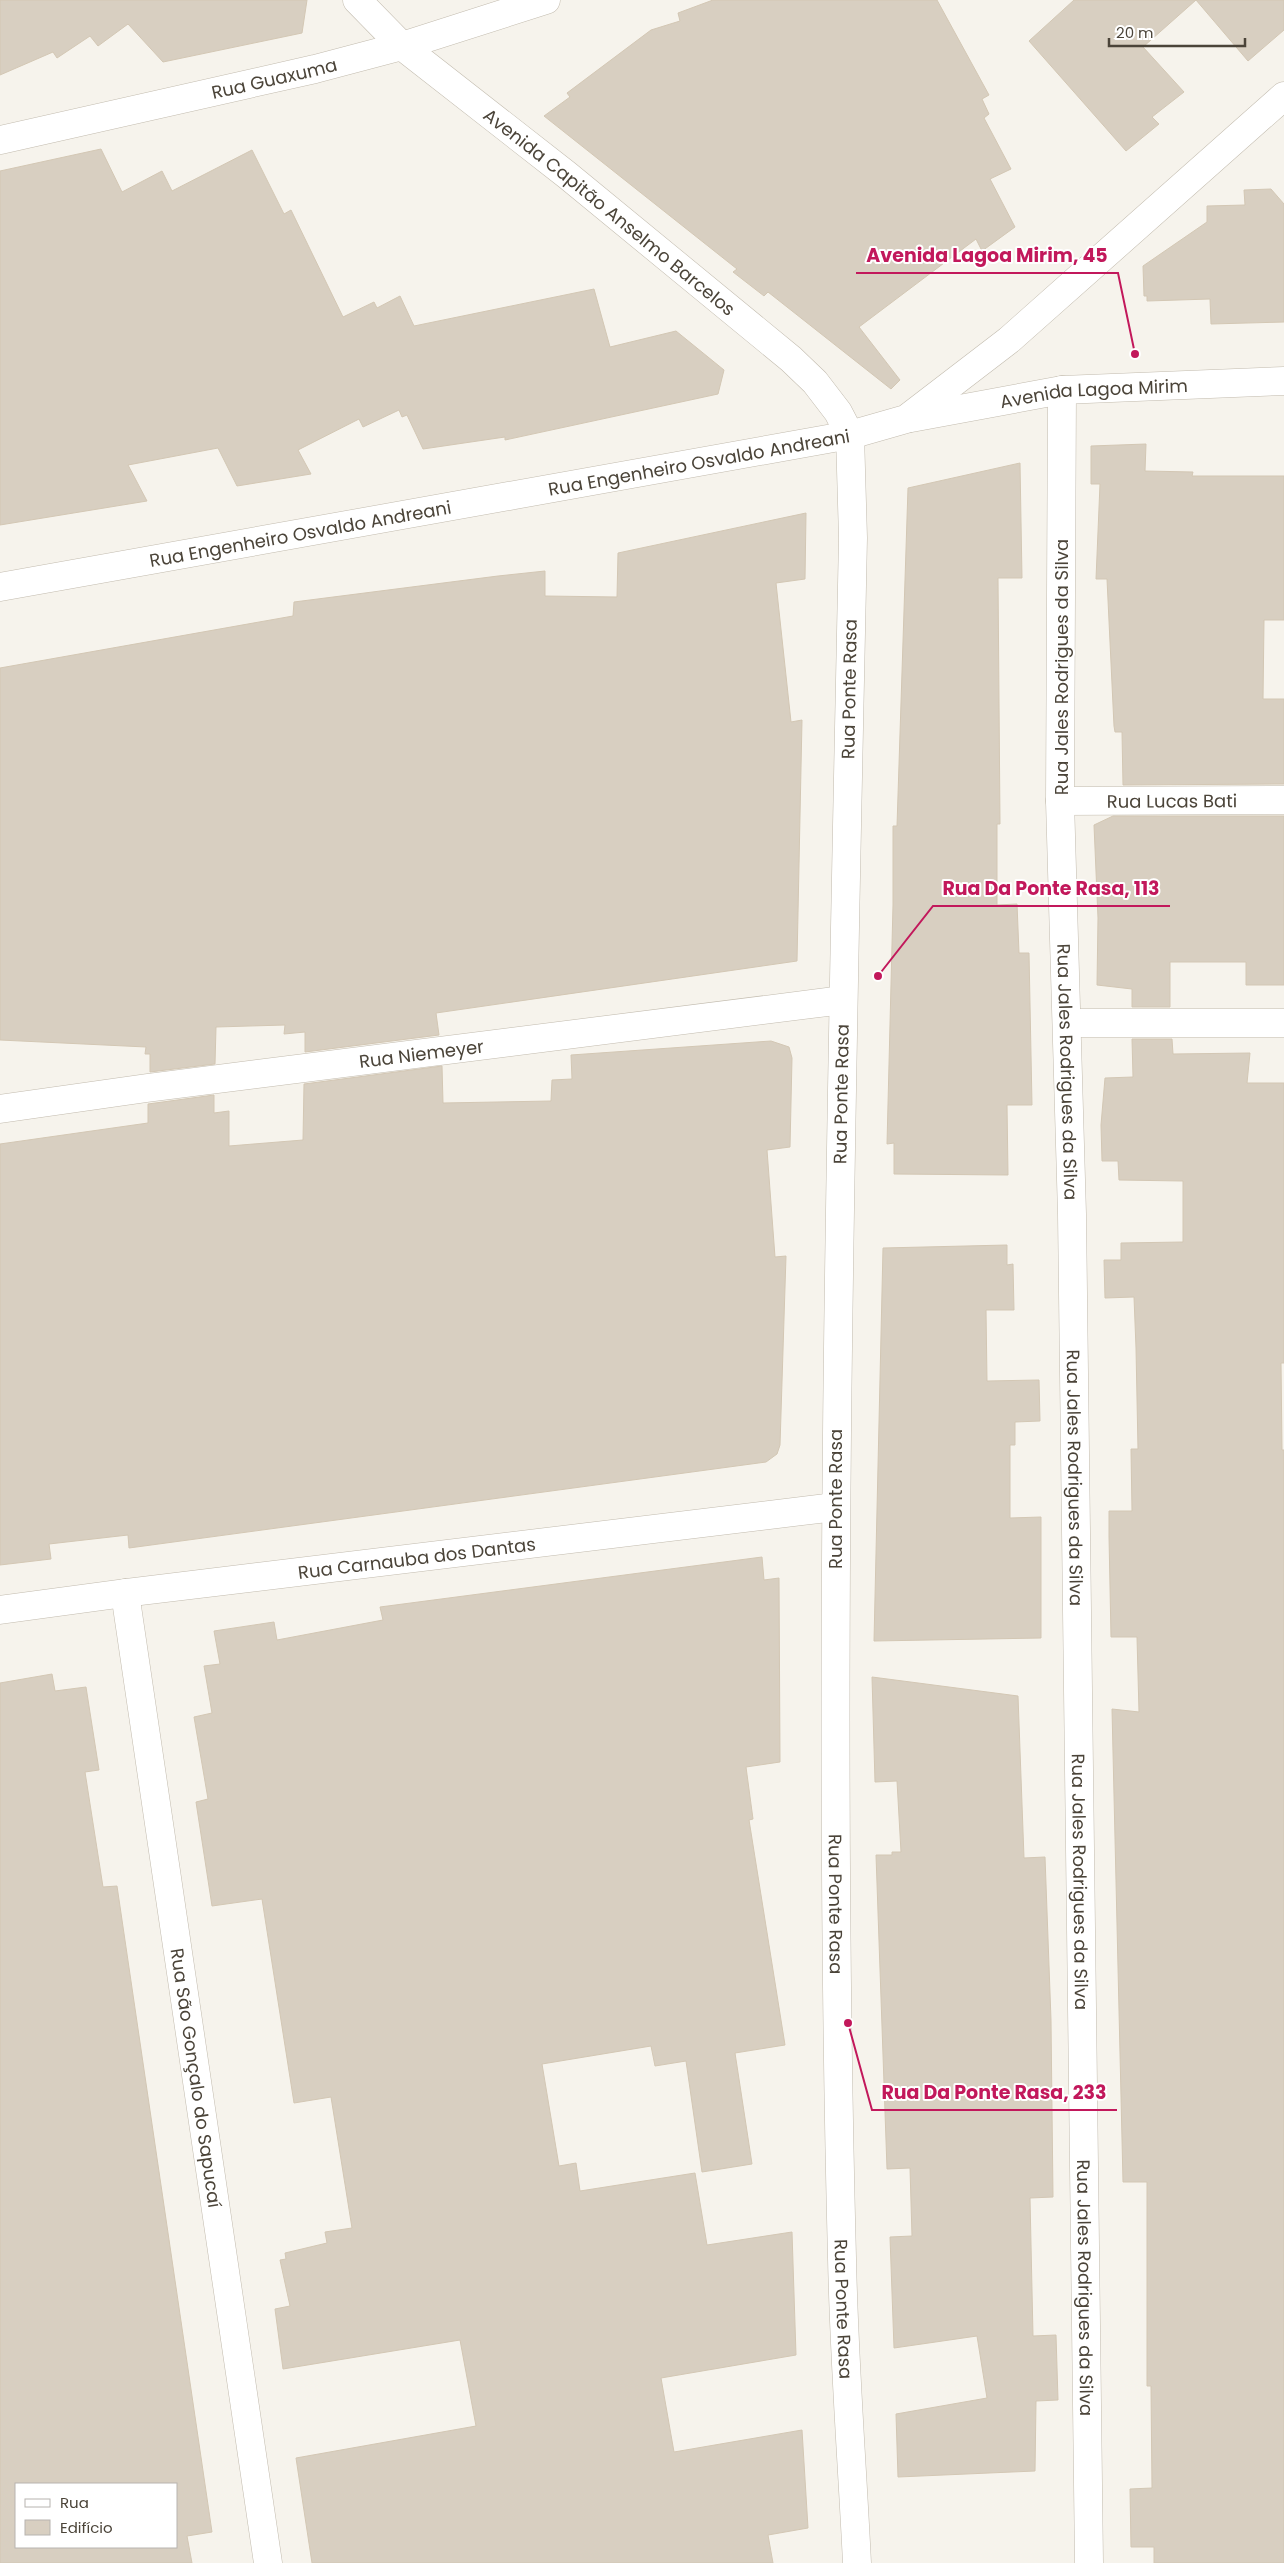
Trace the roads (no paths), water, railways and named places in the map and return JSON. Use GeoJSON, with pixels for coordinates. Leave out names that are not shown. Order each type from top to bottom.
{"type":"FeatureCollection","features":[{"type":"Feature","properties":{"kind":"street","name":"Avenida Capitão Anselmo Barcelos"},"geometry":{"type":"LineString","coordinates":[[357,0],[402,46],[567,175],[791,359],[826,395],[838,412],[850,435]]}},
{"type":"Feature","properties":{"kind":"street","name":"Rua Guaxuma"},"geometry":{"type":"LineString","coordinates":[[0,140],[305,72],[402,46],[546,0]]}},
{"type":"Feature","properties":{"kind":"street","name":"Rua Engenheiro Osvaldo Andreani"},"geometry":{"type":"LineString","coordinates":[[0,587],[850,435],[906,419],[1009,340],[1284,96]]}},
{"type":"Feature","properties":{"kind":"street","name":"Avenida Lagoa Mirim"},"geometry":{"type":"LineString","coordinates":[[906,419],[1062,390],[1284,380]]}},
{"type":"Feature","properties":{"kind":"street","name":"Rua Jales Rodrigues da Silva"},"geometry":{"type":"LineString","coordinates":[[1062,390],[1060,801],[1072,1214],[1089,2563]]}},
{"type":"Feature","properties":{"kind":"street","name":"Rua Ponte Rasa"},"geometry":{"type":"LineString","coordinates":[[850,435],[853,538],[835,1506],[835,1759],[842,2262],[857,2563]]}},
{"type":"Feature","properties":{"kind":"street","name":"Rua Lucas Bati"},"geometry":{"type":"LineString","coordinates":[[1060,801],[1284,800]]}},
{"type":"Feature","properties":{"kind":"street","name":"Rua Niemeyer"},"geometry":{"type":"LineString","coordinates":[[0,1109],[157,1086],[843,1000]]}},
{"type":"Feature","properties":{"kind":"street"},"geometry":{"type":"LineString","coordinates":[[1067,1022],[1284,1023]]}},
{"type":"Feature","properties":{"kind":"street","name":"Rua Carnauba dos Dantas"},"geometry":{"type":"LineString","coordinates":[[0,1610],[125,1592],[835,1506]]}},
{"type":"Feature","properties":{"kind":"street","name":"Rua São Gonçalo do Sapucaí"},"geometry":{"type":"LineString","coordinates":[[125,1592],[268,2563]]}},
{"type":"Feature","properties":{"kind":"place","name":"Avenida Lagoa Mirim, 45"},"geometry":{"type":"Point","coordinates":[1135,354]}},
{"type":"Feature","properties":{"kind":"place","name":"Rua Da Ponte Rasa, 113"},"geometry":{"type":"Point","coordinates":[878,976]}},
{"type":"Feature","properties":{"kind":"place","name":"Rua Da Ponte Rasa, 233"},"geometry":{"type":"Point","coordinates":[848,2023]}}]}
